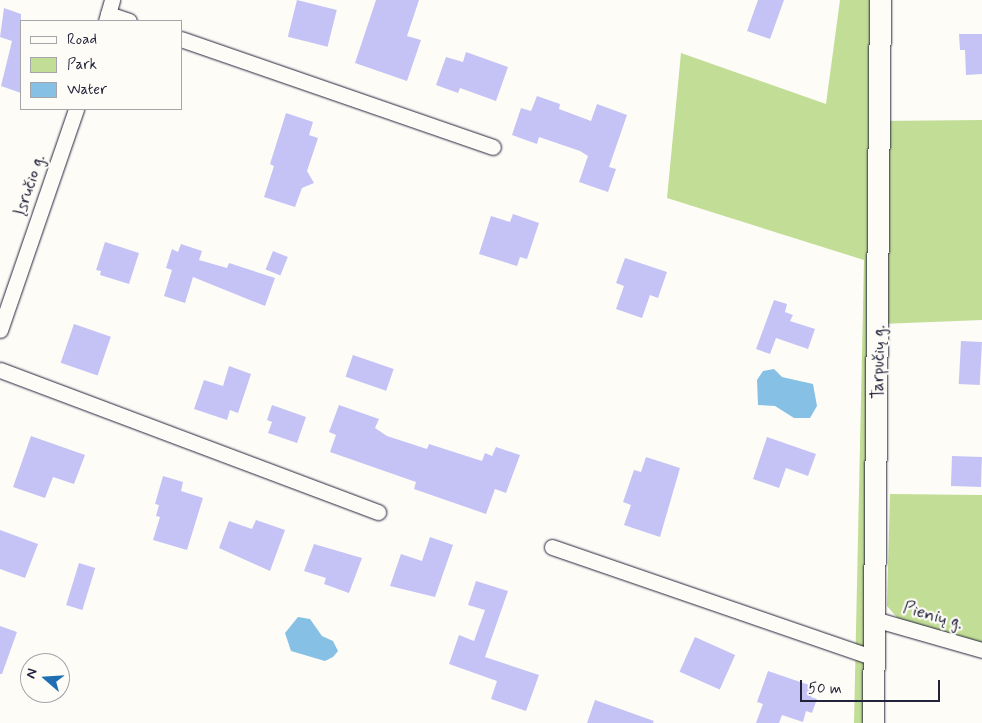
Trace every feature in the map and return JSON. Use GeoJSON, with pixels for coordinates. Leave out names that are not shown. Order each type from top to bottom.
{"type":"FeatureCollection","features":[{"type":"Feature","properties":{"kind":"main road","name":"Tarpučių g."},"geometry":{"type":"LineString","coordinates":[[873,723],[880,0]]}},
{"type":"Feature","properties":{"kind":"street"},"geometry":{"type":"LineString","coordinates":[[109,12],[127,20]]}},
{"type":"Feature","properties":{"kind":"street"},"geometry":{"type":"LineString","coordinates":[[182,40],[493,147]]}},
{"type":"Feature","properties":{"kind":"street","name":"Įsručio g."},"geometry":{"type":"LineString","coordinates":[[0,330],[76,110]]}},
{"type":"Feature","properties":{"kind":"street"},"geometry":{"type":"LineString","coordinates":[[0,370],[378,512]]}},
{"type":"Feature","properties":{"kind":"street"},"geometry":{"type":"LineString","coordinates":[[552,547],[874,658]]}},
{"type":"Feature","properties":{"kind":"street","name":"Pienių g."},"geometry":{"type":"LineString","coordinates":[[874,619],[982,650]]}},
{"type":"Feature","properties":{"kind":"green space"},"geometry":{"type":"Polygon","coordinates":[[[840,0],[880,0],[881,121],[982,120],[982,320],[880,324],[873,723],[854,723],[864,260],[667,198],[681,53],[826,104],[840,0]]]}},
{"type":"Feature","properties":{"kind":"green space"},"geometry":{"type":"Polygon","coordinates":[[[890,494],[982,495],[982,643],[901,622],[887,606],[890,494]]]}},
{"type":"Feature","properties":{"kind":"water"},"geometry":{"type":"Polygon","coordinates":[[[774,369],[782,377],[813,384],[817,406],[810,418],[794,418],[775,406],[758,405],[757,380],[763,371],[774,369]]]}},
{"type":"Feature","properties":{"kind":"water"},"geometry":{"type":"Polygon","coordinates":[[[298,617],[310,619],[322,636],[333,641],[338,651],[333,657],[325,661],[291,651],[285,633],[298,617]]]}},
{"type":"Feature","properties":{"kind":"building"},"geometry":{"type":"Polygon","coordinates":[[[297,0],[337,10],[328,47],[288,37],[297,0]]]}},
{"type":"Feature","properties":{"kind":"building"},"geometry":{"type":"Polygon","coordinates":[[[376,0],[419,0],[407,36],[421,40],[407,81],[355,63],[376,0]]]}},
{"type":"Feature","properties":{"kind":"building"},"geometry":{"type":"Polygon","coordinates":[[[758,0],[784,0],[770,39],[747,31],[758,0]]]}},
{"type":"Feature","properties":{"kind":"building"},"geometry":{"type":"Polygon","coordinates":[[[4,8],[21,14],[20,93],[1,86],[12,41],[0,37],[4,8]]]}},
{"type":"Feature","properties":{"kind":"building"},"geometry":{"type":"Polygon","coordinates":[[[959,34],[982,34],[982,74],[966,75],[965,50],[960,50],[959,34]]]}},
{"type":"Feature","properties":{"kind":"building"},"geometry":{"type":"Polygon","coordinates":[[[466,52],[508,67],[496,101],[460,88],[458,93],[436,85],[446,57],[463,62],[466,52]]]}},
{"type":"Feature","properties":{"kind":"building"},"geometry":{"type":"Polygon","coordinates":[[[537,96],[560,104],[559,109],[591,121],[597,104],[627,115],[609,167],[616,169],[608,192],[579,182],[588,156],[580,151],[539,137],[537,144],[512,135],[521,108],[531,111],[537,96]]]}},
{"type":"Feature","properties":{"kind":"building"},"geometry":{"type":"Polygon","coordinates":[[[286,113],[313,122],[309,135],[318,138],[307,171],[314,183],[302,188],[295,207],[264,197],[274,166],[270,164],[286,113]]]}},
{"type":"Feature","properties":{"kind":"building"},"geometry":{"type":"Polygon","coordinates":[[[513,214],[539,223],[527,259],[520,257],[517,266],[479,254],[491,216],[510,222],[513,214]]]}},
{"type":"Feature","properties":{"kind":"building"},"geometry":{"type":"Polygon","coordinates":[[[105,242],[139,253],[129,284],[100,275],[101,271],[96,270],[105,242]]]}},
{"type":"Feature","properties":{"kind":"building"},"geometry":{"type":"Polygon","coordinates":[[[181,244],[202,251],[199,260],[227,268],[229,263],[275,278],[265,306],[193,277],[185,303],[164,296],[172,270],[166,268],[172,249],[178,252],[181,244]]]}},
{"type":"Feature","properties":{"kind":"building"},"geometry":{"type":"Polygon","coordinates":[[[273,251],[288,257],[280,276],[266,270],[273,251]]]}},
{"type":"Feature","properties":{"kind":"building"},"geometry":{"type":"Polygon","coordinates":[[[625,258],[667,272],[658,298],[650,295],[642,318],[616,309],[624,286],[616,283],[625,258]]]}},
{"type":"Feature","properties":{"kind":"building"},"geometry":{"type":"Polygon","coordinates":[[[774,300],[787,304],[785,312],[793,315],[790,321],[815,329],[808,349],[776,338],[770,354],[756,349],[774,300]]]}},
{"type":"Feature","properties":{"kind":"building"},"geometry":{"type":"Polygon","coordinates":[[[74,324],[111,337],[98,375],[61,363],[74,324]]]}},
{"type":"Feature","properties":{"kind":"building"},"geometry":{"type":"Polygon","coordinates":[[[961,341],[982,342],[980,385],[959,384],[961,341]]]}},
{"type":"Feature","properties":{"kind":"building"},"geometry":{"type":"Polygon","coordinates":[[[353,355],[394,369],[386,391],[346,377],[353,355]]]}},
{"type":"Feature","properties":{"kind":"building"},"geometry":{"type":"Polygon","coordinates":[[[229,366],[251,374],[238,413],[230,410],[227,420],[194,409],[204,380],[223,386],[229,366]]]}},
{"type":"Feature","properties":{"kind":"building"},"geometry":{"type":"Polygon","coordinates":[[[272,405],[306,417],[297,443],[268,433],[272,422],[267,420],[272,405]]]}},
{"type":"Feature","properties":{"kind":"building"},"geometry":{"type":"Polygon","coordinates":[[[339,405],[379,419],[375,428],[387,436],[427,449],[429,444],[482,461],[485,453],[492,456],[496,447],[520,455],[506,493],[495,489],[486,514],[414,489],[416,482],[330,452],[336,435],[329,432],[339,405]]]}},
{"type":"Feature","properties":{"kind":"building"},"geometry":{"type":"Polygon","coordinates":[[[31,436],[85,455],[74,484],[53,477],[45,498],[13,487],[31,436]]]}},
{"type":"Feature","properties":{"kind":"building"},"geometry":{"type":"Polygon","coordinates":[[[767,437],[816,454],[808,476],[786,468],[779,488],[753,479],[767,437]]]}},
{"type":"Feature","properties":{"kind":"building"},"geometry":{"type":"Polygon","coordinates":[[[952,456],[982,457],[981,487],[951,486],[952,456]]]}},
{"type":"Feature","properties":{"kind":"building"},"geometry":{"type":"Polygon","coordinates":[[[646,457],[680,468],[660,537],[624,525],[631,505],[623,502],[634,470],[641,472],[646,457]]]}},
{"type":"Feature","properties":{"kind":"building"},"geometry":{"type":"Polygon","coordinates":[[[163,476],[183,482],[181,491],[203,498],[187,550],[153,540],[160,517],[156,516],[159,505],[155,504],[163,476]]]}},
{"type":"Feature","properties":{"kind":"building"},"geometry":{"type":"Polygon","coordinates":[[[256,520],[285,530],[270,571],[219,548],[229,521],[252,529],[256,520]]]}},
{"type":"Feature","properties":{"kind":"building"},"geometry":{"type":"Polygon","coordinates":[[[0,530],[38,544],[25,578],[0,569],[0,530]]]}},
{"type":"Feature","properties":{"kind":"building"},"geometry":{"type":"Polygon","coordinates":[[[430,537],[453,545],[435,597],[390,586],[401,554],[422,561],[430,537]]]}},
{"type":"Feature","properties":{"kind":"building"},"geometry":{"type":"Polygon","coordinates":[[[314,544],[362,558],[349,593],[324,584],[326,578],[304,571],[314,544]]]}},
{"type":"Feature","properties":{"kind":"building"},"geometry":{"type":"Polygon","coordinates":[[[79,563],[95,568],[82,610],[66,605],[79,563]]]}},
{"type":"Feature","properties":{"kind":"building"},"geometry":{"type":"Polygon","coordinates":[[[476,581],[508,591],[485,657],[539,675],[526,711],[491,699],[497,681],[449,664],[459,635],[474,641],[485,610],[468,605],[476,581]]]}},
{"type":"Feature","properties":{"kind":"building"},"geometry":{"type":"Polygon","coordinates":[[[0,626],[17,632],[2,674],[0,674],[0,626]]]}},
{"type":"Feature","properties":{"kind":"building"},"geometry":{"type":"Polygon","coordinates":[[[695,637],[735,655],[720,690],[680,672],[695,637]]]}},
{"type":"Feature","properties":{"kind":"building"},"geometry":{"type":"Polygon","coordinates":[[[768,671],[815,687],[811,697],[817,699],[812,713],[806,711],[803,722],[782,715],[779,723],[756,723],[763,704],[757,702],[768,671]]]}},
{"type":"Feature","properties":{"kind":"building"},"geometry":{"type":"Polygon","coordinates":[[[595,700],[654,721],[653,723],[587,723],[595,700]]]}}]}
